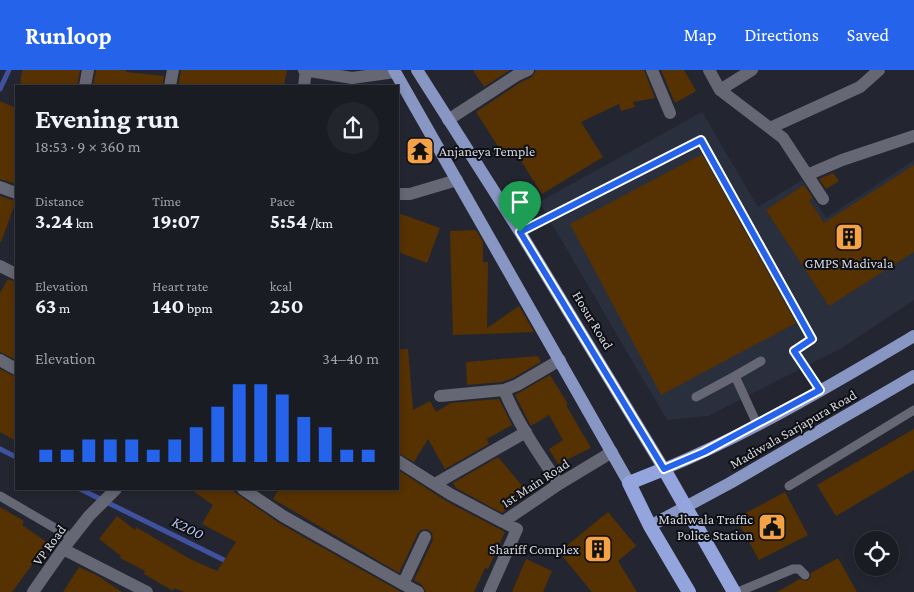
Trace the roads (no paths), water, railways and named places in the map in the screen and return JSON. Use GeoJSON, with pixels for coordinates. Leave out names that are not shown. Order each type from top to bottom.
{"type":"FeatureCollection","features":[{"type":"Feature","properties":{"kind":"highway"},"geometry":{"type":"LineString","coordinates":[[664,469],[629,483],[650,526],[689,592]]}},
{"type":"Feature","properties":{"kind":"highway","name":"Hosur Road"},"geometry":{"type":"LineString","coordinates":[[664,469],[687,506],[734,592]]}},
{"type":"Feature","properties":{"kind":"main road","name":"Hosur Road"},"geometry":{"type":"LineString","coordinates":[[417,70],[520,232],[664,469]]}},
{"type":"Feature","properties":{"kind":"main road"},"geometry":{"type":"LineString","coordinates":[[394,71],[458,180],[629,483]]}},
{"type":"Feature","properties":{"kind":"main road","name":"Madiwala Sarjapura Road"},"geometry":{"type":"LineString","coordinates":[[664,469],[704,452],[757,424],[914,336]]}},
{"type":"Feature","properties":{"kind":"main road","name":"Madiwala Sarjapura Road"},"geometry":{"type":"LineString","coordinates":[[650,526],[730,483],[914,376]]}},
{"type":"Feature","properties":{"kind":"street"},"geometry":{"type":"LineString","coordinates":[[85,85],[88,70]]}},
{"type":"Feature","properties":{"kind":"street"},"geometry":{"type":"LineString","coordinates":[[170,85],[173,70]]}},
{"type":"Feature","properties":{"kind":"street"},"geometry":{"type":"LineString","coordinates":[[304,85],[305,70],[352,78],[394,71]]}},
{"type":"Feature","properties":{"kind":"street"},"geometry":{"type":"LineString","coordinates":[[652,70],[670,113]]}},
{"type":"Feature","properties":{"kind":"street"},"geometry":{"type":"LineString","coordinates":[[709,70],[720,90],[783,138],[823,199]]}},
{"type":"Feature","properties":{"kind":"street"},"geometry":{"type":"LineString","coordinates":[[720,90],[752,70]]}},
{"type":"Feature","properties":{"kind":"street"},"geometry":{"type":"LineString","coordinates":[[770,128],[860,86],[878,70]]}},
{"type":"Feature","properties":{"kind":"street"},"geometry":{"type":"LineString","coordinates":[[448,120],[520,72]]}},
{"type":"Feature","properties":{"kind":"street"},"geometry":{"type":"LineString","coordinates":[[807,175],[842,160],[914,136]]}},
{"type":"Feature","properties":{"kind":"street"},"geometry":{"type":"LineString","coordinates":[[399,194],[410,194],[458,180]]}},
{"type":"Feature","properties":{"kind":"street"},"geometry":{"type":"LineString","coordinates":[[0,187],[15,193]]}},
{"type":"Feature","properties":{"kind":"street"},"geometry":{"type":"LineString","coordinates":[[0,266],[15,274]]}},
{"type":"Feature","properties":{"kind":"street"},"geometry":{"type":"LineString","coordinates":[[0,360],[15,368]]}},
{"type":"Feature","properties":{"kind":"street"},"geometry":{"type":"LineString","coordinates":[[440,396],[504,390],[517,385],[560,360]]}},
{"type":"Feature","properties":{"kind":"street"},"geometry":{"type":"LineString","coordinates":[[504,390],[526,432],[559,484]]}},
{"type":"Feature","properties":{"kind":"street"},"geometry":{"type":"LineString","coordinates":[[435,484],[526,432]]}},
{"type":"Feature","properties":{"kind":"street","name":"1st Main Road"},"geometry":{"type":"LineString","coordinates":[[399,462],[503,522],[559,484],[612,452]]}},
{"type":"Feature","properties":{"kind":"street","name":"VP Road"},"geometry":{"type":"LineString","coordinates":[[33,592],[89,516],[115,490]]}},
{"type":"Feature","properties":{"kind":"street"},"geometry":{"type":"LineString","coordinates":[[244,490],[283,516],[418,592]]}},
{"type":"Feature","properties":{"kind":"street"},"geometry":{"type":"LineString","coordinates":[[488,592],[517,529],[503,522]]}},
{"type":"Feature","properties":{"kind":"street"},"geometry":{"type":"LineString","coordinates":[[403,584],[425,537]]}},
{"type":"Feature","properties":{"kind":"street"},"geometry":{"type":"LineString","coordinates":[[64,549],[147,592]]}},
{"type":"Feature","properties":{"kind":"lane"},"geometry":{"type":"LineString","coordinates":[[520,232],[701,140],[812,339],[794,351],[820,390]]}},
{"type":"Feature","properties":{"kind":"lane"},"geometry":{"type":"LineString","coordinates":[[696,397],[761,361]]}},
{"type":"Feature","properties":{"kind":"lane"},"geometry":{"type":"LineString","coordinates":[[735,376],[757,424]]}},
{"type":"Feature","properties":{"kind":"lane"},"geometry":{"type":"LineString","coordinates":[[789,486],[914,410]]}},
{"type":"Feature","properties":{"kind":"lane"},"geometry":{"type":"LineString","coordinates":[[0,496],[72,538]]}},
{"type":"Feature","properties":{"kind":"lane"},"geometry":{"type":"LineString","coordinates":[[738,592],[793,569],[799,569],[805,575]]}},
{"type":"Feature","properties":{"kind":"waterway"},"geometry":{"type":"LineString","coordinates":[[0,89],[9,70]]}},
{"type":"Feature","properties":{"kind":"waterway","name":"K200"},"geometry":{"type":"LineString","coordinates":[[0,449],[15,456]]}},
{"type":"Feature","properties":{"kind":"waterway","name":"K200"},"geometry":{"type":"LineString","coordinates":[[82,490],[230,563]]}},
{"type":"Feature","properties":{"kind":"place","name":"Anjaneya Temple"},"geometry":{"type":"Point","coordinates":[420,151]}},
{"type":"Feature","properties":{"kind":"place","name":"GMPS Madivala"},"geometry":{"type":"Point","coordinates":[849,237]}},
{"type":"Feature","properties":{"kind":"place","name":"Madiwala Traffic Police Station"},"geometry":{"type":"Point","coordinates":[772,527]}},
{"type":"Feature","properties":{"kind":"place","name":"Shariff Complex"},"geometry":{"type":"Point","coordinates":[598,549]}}]}
